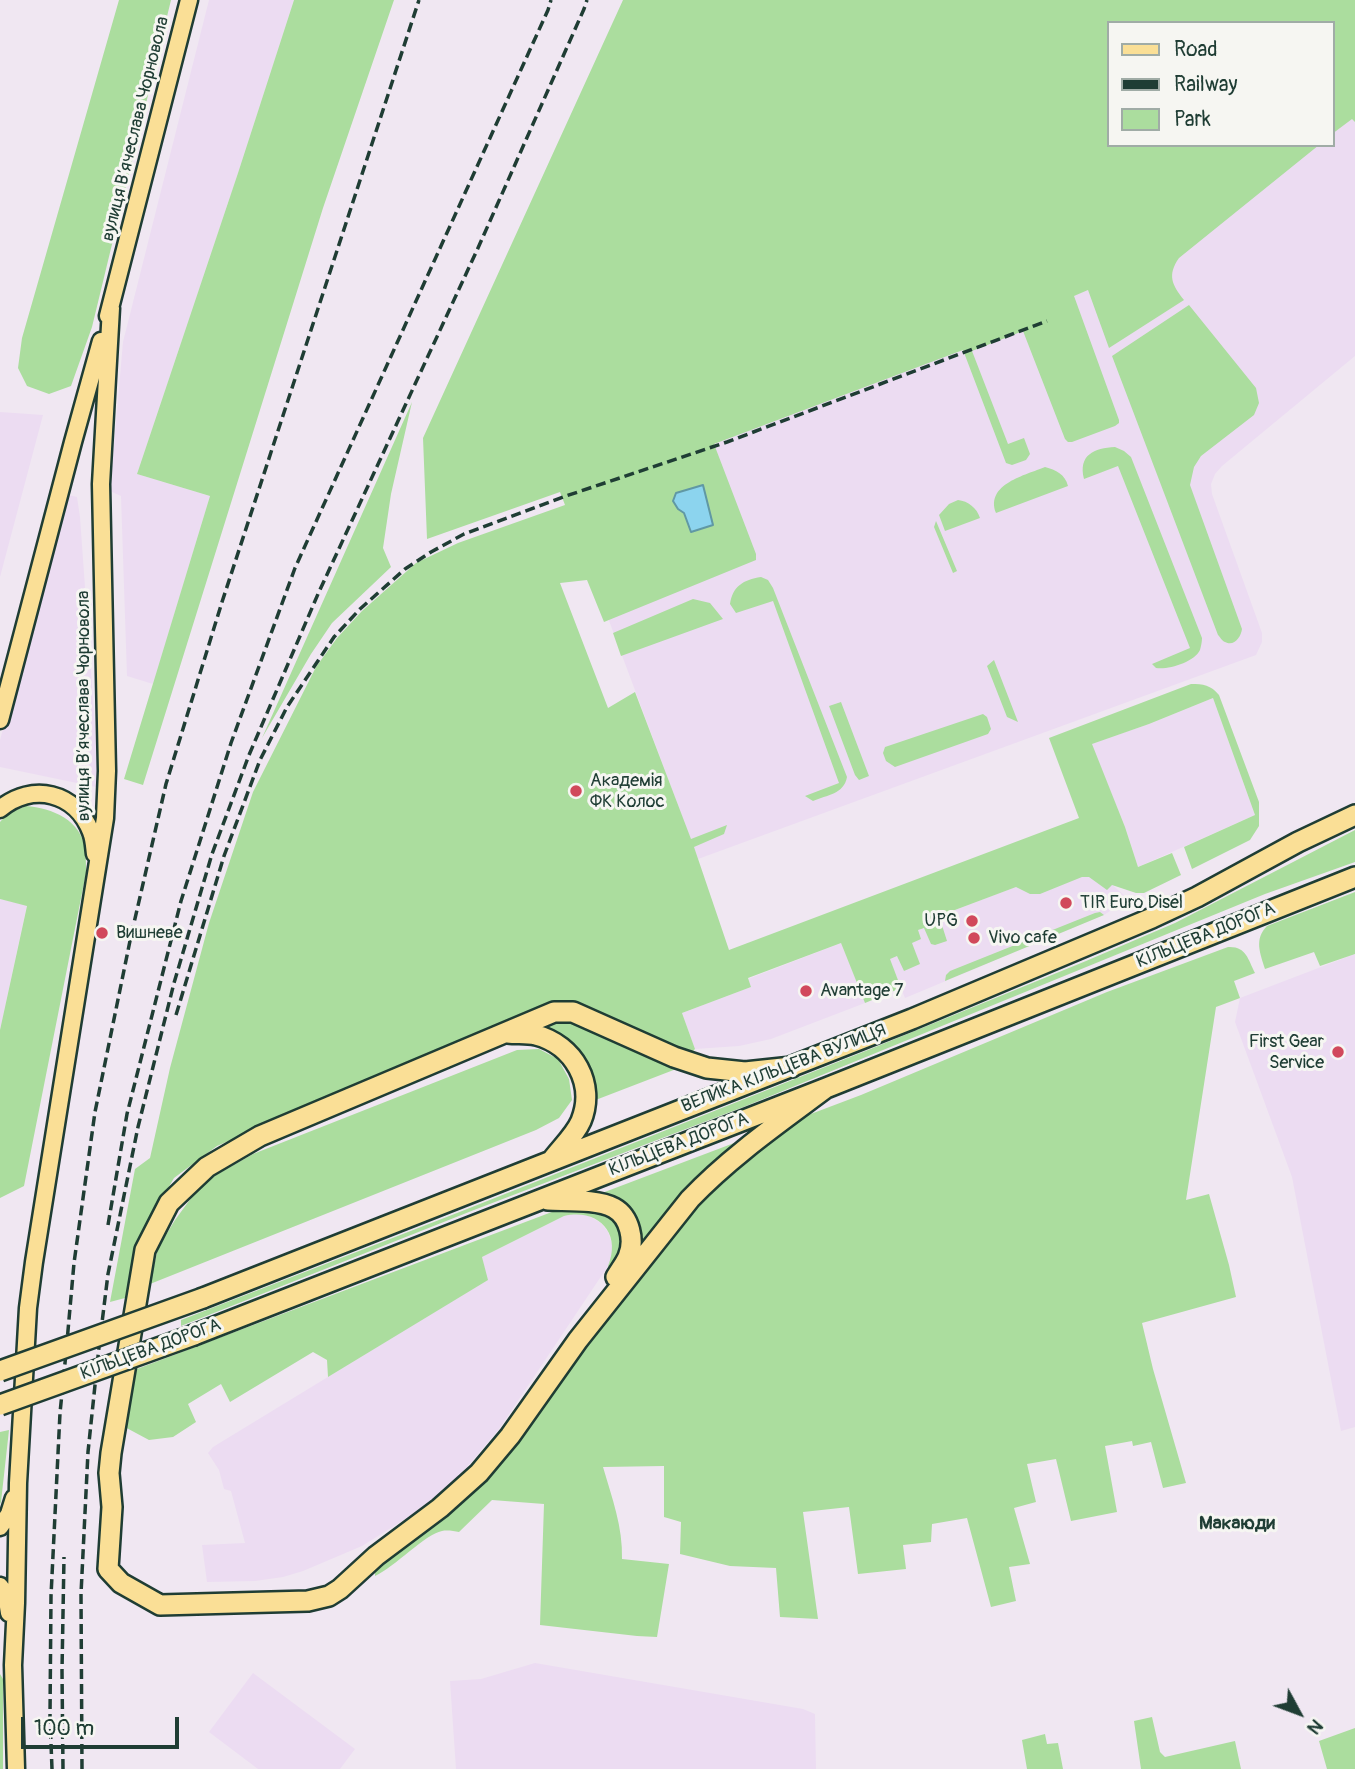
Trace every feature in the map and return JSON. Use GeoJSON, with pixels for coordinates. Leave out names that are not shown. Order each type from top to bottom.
{"type":"FeatureCollection","features":[{"type":"Feature","properties":{"kind":"highway","name":"ВЕЛИКА КІЛЬЦЕВА ВУЛИЦЯ"},"geometry":{"type":"LineString","coordinates":[[203,1298],[912,1019],[1152,918],[1355,815]]}},
{"type":"Feature","properties":{"kind":"highway","name":"КІЛЬЦЕВА ДОРОГА"},"geometry":{"type":"LineString","coordinates":[[0,1405],[194,1335],[826,1088],[1355,877]]}},
{"type":"Feature","properties":{"kind":"highway"},"geometry":{"type":"LineString","coordinates":[[792,1067],[745,1072],[706,1068],[674,1057],[573,1012],[554,1012],[260,1136],[207,1167],[169,1203],[145,1250],[111,1453],[109,1473],[112,1507],[108,1569],[121,1583],[160,1605],[308,1601],[329,1596],[340,1589],[376,1556],[440,1508],[479,1473],[510,1436],[578,1340],[690,1199],[757,1139],[826,1088]]}},
{"type":"Feature","properties":{"kind":"highway"},"geometry":{"type":"LineString","coordinates":[[504,1032],[536,1035],[555,1044],[576,1062],[585,1083],[586,1104],[580,1123],[551,1161]]}},
{"type":"Feature","properties":{"kind":"highway"},"geometry":{"type":"LineString","coordinates":[[539,1199],[599,1203],[614,1208],[624,1217],[629,1230],[629,1255],[578,1340]]}},
{"type":"Feature","properties":{"kind":"highway","name":"КІЛЬЦЕВА ДОРОГА"},"geometry":{"type":"LineString","coordinates":[[0,1371],[203,1298]]}},
{"type":"Feature","properties":{"kind":"main road","name":"вулиця Вʼячеслава Чорновола"},"geometry":{"type":"LineString","coordinates":[[0,720],[111,308],[189,0]]}},
{"type":"Feature","properties":{"kind":"main road","name":"вулиця Вʼячеслава Чорновола"},"geometry":{"type":"LineString","coordinates":[[18,1483],[28,1308],[34,1262],[105,818],[107,771],[101,484],[111,308]]}},
{"type":"Feature","properties":{"kind":"main road"},"geometry":{"type":"LineString","coordinates":[[73,442],[82,433],[91,433],[97,436],[102,446]]}},
{"type":"Feature","properties":{"kind":"main road"},"geometry":{"type":"LineString","coordinates":[[0,809],[27,794],[52,794],[65,800],[86,821],[91,832],[97,874]]}},
{"type":"Feature","properties":{"kind":"main road"},"geometry":{"type":"LineString","coordinates":[[0,1527],[9,1514],[18,1483]]}},
{"type":"Feature","properties":{"kind":"main road"},"geometry":{"type":"LineString","coordinates":[[13,1665],[18,1483]]}},
{"type":"Feature","properties":{"kind":"main road"},"geometry":{"type":"LineString","coordinates":[[0,1586],[8,1600],[16,1769]]}},
{"type":"Feature","properties":{"kind":"shaded area"},"geometry":{"type":"Polygon","coordinates":[[[209,0],[294,0],[137,474],[210,496],[153,684],[127,676],[121,496],[110,491],[123,342],[209,0]]]}},
{"type":"Feature","properties":{"kind":"shaded area"},"geometry":{"type":"Polygon","coordinates":[[[1346,111],[1355,122],[1355,356],[1222,466],[1211,484],[1212,494],[1262,633],[1262,642],[1256,655],[698,859],[561,492],[1088,290],[1300,147],[1334,147],[1334,120],[1346,111]]]}},
{"type":"Feature","properties":{"kind":"shaded area"},"geometry":{"type":"Polygon","coordinates":[[[0,412],[43,415],[0,577],[0,412]]]}},
{"type":"Feature","properties":{"kind":"shaded area"},"geometry":{"type":"Polygon","coordinates":[[[68,495],[77,497],[80,517],[98,769],[96,787],[0,767],[0,740],[68,495]]]}},
{"type":"Feature","properties":{"kind":"shaded area"},"geometry":{"type":"Polygon","coordinates":[[[1213,698],[1255,815],[1138,867],[1125,827],[1091,744],[1213,698]]]}},
{"type":"Feature","properties":{"kind":"shaded area"},"geometry":{"type":"Polygon","coordinates":[[[1085,860],[1128,899],[1104,915],[905,998],[884,945],[893,934],[1085,860]]]}},
{"type":"Feature","properties":{"kind":"shaded area"},"geometry":{"type":"Polygon","coordinates":[[[0,899],[27,905],[0,1030],[0,899]]]}},
{"type":"Feature","properties":{"kind":"shaded area"},"geometry":{"type":"Polygon","coordinates":[[[841,943],[865,1003],[771,1039],[739,1046],[695,1049],[682,1013],[751,987],[748,979],[841,943]]]}},
{"type":"Feature","properties":{"kind":"shaded area"},"geometry":{"type":"Polygon","coordinates":[[[1355,954],[1355,1427],[1341,1431],[1292,1177],[1235,1022],[1240,998],[1355,954]]]}},
{"type":"Feature","properties":{"kind":"shaded area"},"geometry":{"type":"Polygon","coordinates":[[[576,1213],[587,1215],[601,1223],[608,1232],[613,1255],[608,1266],[499,1429],[467,1467],[431,1503],[362,1546],[303,1571],[255,1581],[207,1582],[202,1545],[245,1543],[231,1491],[224,1489],[219,1470],[208,1453],[213,1447],[487,1280],[482,1257],[564,1216],[576,1213]]]}},
{"type":"Feature","properties":{"kind":"shaded area"},"geometry":{"type":"Polygon","coordinates":[[[535,1663],[803,1709],[815,1714],[816,1769],[456,1769],[450,1681],[481,1679],[535,1663]]]}},
{"type":"Feature","properties":{"kind":"shaded area"},"geometry":{"type":"Polygon","coordinates":[[[253,1673],[355,1749],[340,1769],[258,1769],[209,1732],[253,1673]]]}},
{"type":"Feature","properties":{"kind":"green space"},"geometry":{"type":"Polygon","coordinates":[[[119,0],[171,0],[92,327],[71,386],[49,394],[27,386],[18,368],[22,338],[119,0]]]}},
{"type":"Feature","properties":{"kind":"green space"},"geometry":{"type":"Polygon","coordinates":[[[294,0],[394,0],[323,208],[143,785],[124,779],[210,496],[137,474],[294,0]]]}},
{"type":"Feature","properties":{"kind":"green space"},"geometry":{"type":"Polygon","coordinates":[[[623,0],[1355,0],[1355,122],[1352,119],[1334,132],[1334,21],[1106,21],[1106,147],[1317,147],[1179,258],[1172,280],[1184,300],[1109,348],[1088,290],[1074,296],[1119,420],[1115,426],[1072,442],[1065,439],[1023,331],[972,351],[1008,444],[1024,438],[1030,454],[1026,460],[1012,465],[1006,463],[963,350],[714,444],[756,560],[604,622],[587,580],[560,583],[608,708],[635,692],[691,839],[727,825],[724,834],[694,847],[729,950],[1079,818],[1049,738],[1191,684],[1206,686],[1219,695],[1259,802],[1259,826],[1250,840],[1192,869],[1184,847],[1255,815],[1213,698],[1092,744],[1138,867],[1172,853],[1181,875],[1144,893],[1112,885],[1107,890],[1089,877],[1082,877],[1040,894],[1030,894],[1016,887],[939,916],[947,941],[931,944],[924,928],[918,930],[921,939],[912,943],[920,964],[904,971],[897,956],[890,959],[901,988],[865,1003],[841,943],[748,978],[751,987],[682,1013],[695,1049],[689,1055],[555,1004],[505,1021],[217,1146],[174,1178],[142,1233],[125,1298],[110,1302],[135,1169],[150,1158],[170,1068],[209,923],[253,792],[316,667],[337,638],[362,611],[416,563],[458,543],[565,505],[560,492],[427,539],[423,438],[623,0]]]}},
{"type":"Feature","properties":{"kind":"green space"},"geometry":{"type":"Polygon","coordinates":[[[1189,305],[1256,388],[1259,403],[1254,415],[1201,456],[1194,467],[1190,485],[1242,629],[1239,638],[1231,643],[1218,635],[1112,356],[1189,305]]]}},
{"type":"Feature","properties":{"kind":"green space"},"geometry":{"type":"Polygon","coordinates":[[[412,402],[391,494],[383,548],[391,567],[332,623],[262,738],[412,402]]]}},
{"type":"Feature","properties":{"kind":"green space"},"geometry":{"type":"Polygon","coordinates":[[[1115,447],[1131,457],[1202,638],[1197,654],[1174,666],[1156,668],[1152,664],[1190,648],[1118,466],[1084,479],[1083,464],[1089,454],[1115,447]]]}},
{"type":"Feature","properties":{"kind":"green space"},"geometry":{"type":"Polygon","coordinates":[[[1045,467],[1060,473],[1068,486],[996,513],[994,503],[1002,488],[1018,477],[1045,467]]]}},
{"type":"Feature","properties":{"kind":"green space"},"geometry":{"type":"Polygon","coordinates":[[[958,500],[972,506],[980,518],[945,531],[939,515],[949,504],[958,500]]]}},
{"type":"Feature","properties":{"kind":"green space"},"geometry":{"type":"Polygon","coordinates":[[[936,521],[957,571],[953,573],[934,527],[936,521]]]}},
{"type":"Feature","properties":{"kind":"green space"},"geometry":{"type":"Polygon","coordinates":[[[761,577],[768,580],[773,588],[847,777],[839,790],[813,801],[805,796],[839,783],[773,601],[736,613],[730,604],[740,585],[761,577]]]}},
{"type":"Feature","properties":{"kind":"green space"},"geometry":{"type":"Polygon","coordinates":[[[693,599],[710,603],[723,619],[621,656],[613,633],[693,599]]]}},
{"type":"Feature","properties":{"kind":"green space"},"geometry":{"type":"Polygon","coordinates":[[[994,660],[1018,722],[1007,717],[987,666],[994,660]]]}},
{"type":"Feature","properties":{"kind":"green space"},"geometry":{"type":"Polygon","coordinates":[[[841,702],[869,776],[859,780],[829,706],[841,702]]]}},
{"type":"Feature","properties":{"kind":"green space"},"geometry":{"type":"Polygon","coordinates":[[[983,714],[987,717],[991,729],[988,734],[895,767],[886,761],[883,753],[885,747],[983,714]]]}},
{"type":"Feature","properties":{"kind":"green space"},"geometry":{"type":"Polygon","coordinates":[[[26,806],[46,809],[72,823],[83,840],[86,873],[24,1186],[0,1198],[0,1030],[27,906],[0,899],[0,822],[7,814],[26,806]]]}},
{"type":"Feature","properties":{"kind":"green space"},"geometry":{"type":"Polygon","coordinates":[[[1355,830],[1355,862],[1265,894],[746,1106],[181,1326],[181,1320],[873,1048],[1086,961],[1175,923],[1355,830]]]}},
{"type":"Feature","properties":{"kind":"green space"},"geometry":{"type":"Polygon","coordinates":[[[1355,892],[1355,954],[1320,966],[1314,952],[1265,969],[1259,941],[1267,926],[1355,892]]]}},
{"type":"Feature","properties":{"kind":"green space"},"geometry":{"type":"Polygon","coordinates":[[[1100,912],[1104,915],[945,981],[950,971],[1100,912]]]}},
{"type":"Feature","properties":{"kind":"green space"},"geometry":{"type":"Polygon","coordinates":[[[1228,947],[1243,951],[1255,973],[1234,981],[1240,998],[1216,1007],[1186,1200],[1209,1194],[1236,1297],[1142,1323],[1186,1483],[1163,1488],[1151,1442],[1133,1446],[1132,1441],[1105,1446],[1117,1512],[1071,1521],[1056,1459],[1027,1464],[1036,1502],[1014,1508],[1030,1564],[1009,1567],[1016,1601],[991,1607],[967,1518],[932,1524],[931,1542],[903,1545],[906,1569],[858,1574],[849,1507],[803,1512],[818,1619],[780,1617],[776,1568],[730,1566],[680,1554],[681,1522],[664,1517],[664,1466],[603,1467],[619,1524],[622,1559],[669,1564],[657,1637],[540,1625],[544,1504],[492,1500],[459,1532],[435,1533],[375,1576],[375,1566],[440,1514],[626,1290],[608,1266],[612,1254],[609,1234],[597,1220],[587,1216],[564,1216],[482,1257],[488,1280],[328,1377],[327,1360],[313,1352],[230,1402],[221,1384],[188,1404],[196,1422],[173,1437],[149,1440],[121,1425],[129,1372],[861,1095],[1107,992],[1228,947]]]}},
{"type":"Feature","properties":{"kind":"green space"},"geometry":{"type":"Polygon","coordinates":[[[559,1019],[581,1023],[652,1058],[684,1066],[593,1101],[594,1077],[583,1055],[570,1043],[535,1029],[559,1019]]]}},
{"type":"Feature","properties":{"kind":"green space"},"geometry":{"type":"Polygon","coordinates":[[[539,1049],[558,1059],[569,1079],[572,1100],[559,1118],[536,1130],[150,1284],[158,1248],[197,1190],[216,1175],[253,1154],[517,1050],[539,1049]]]}},
{"type":"Feature","properties":{"kind":"green space"},"geometry":{"type":"Polygon","coordinates":[[[9,1430],[1,1502],[0,1504],[0,1432],[9,1430]]]}},
{"type":"Feature","properties":{"kind":"green space"},"geometry":{"type":"Polygon","coordinates":[[[0,1674],[3,1679],[3,1769],[0,1769],[0,1674]]]}},
{"type":"Feature","properties":{"kind":"green space"},"geometry":{"type":"Polygon","coordinates":[[[1152,1717],[1160,1752],[1165,1757],[1235,1741],[1241,1769],[1141,1769],[1134,1721],[1152,1717]]]}},
{"type":"Feature","properties":{"kind":"green space"},"geometry":{"type":"Polygon","coordinates":[[[1355,1728],[1355,1769],[1327,1769],[1319,1741],[1355,1728]]]}},
{"type":"Feature","properties":{"kind":"green space"},"geometry":{"type":"Polygon","coordinates":[[[1045,1734],[1047,1744],[1058,1743],[1063,1769],[1027,1769],[1022,1740],[1045,1734]]]}},
{"type":"Feature","properties":{"kind":"water"},"geometry":{"type":"Polygon","coordinates":[[[703,485],[713,525],[691,532],[684,513],[673,501],[676,493],[703,485]]]}},
{"type":"Feature","properties":{"kind":"railway"},"geometry":{"type":"LineString","coordinates":[[52,1769],[51,1596],[60,1413],[74,1263],[95,1112],[131,936],[166,784],[222,602],[419,0]]}},
{"type":"Feature","properties":{"kind":"railway"},"geometry":{"type":"LineString","coordinates":[[108,1225],[127,1114],[181,901],[231,743],[295,568],[551,0]]}},
{"type":"Feature","properties":{"kind":"railway"},"geometry":{"type":"LineString","coordinates":[[82,1769],[81,1594],[88,1452],[99,1347],[108,1274],[138,1127],[174,983],[212,854],[249,755],[318,594],[478,248],[587,0]]}},
{"type":"Feature","properties":{"kind":"railway"},"geometry":{"type":"LineString","coordinates":[[176,1015],[224,856],[260,760],[287,707],[334,637],[360,609],[405,569],[464,534],[563,497],[727,442],[1047,321]]}},
{"type":"Feature","properties":{"kind":"railway"},"geometry":{"type":"LineString","coordinates":[[63,1769],[64,1557]]}},
{"type":"Feature","properties":{"kind":"place","name":"Академія ФК Колос"},"geometry":{"type":"Point","coordinates":[576,791]}},
{"type":"Feature","properties":{"kind":"place","name":"TIR Euro Disel"},"geometry":{"type":"Point","coordinates":[1066,903]}},
{"type":"Feature","properties":{"kind":"place","name":"UPG"},"geometry":{"type":"Point","coordinates":[972,921]}},
{"type":"Feature","properties":{"kind":"place","name":"Вишневе"},"geometry":{"type":"Point","coordinates":[102,933]}},
{"type":"Feature","properties":{"kind":"place","name":"Vivo cafe"},"geometry":{"type":"Point","coordinates":[974,938]}},
{"type":"Feature","properties":{"kind":"place","name":"Avantage 7"},"geometry":{"type":"Point","coordinates":[806,991]}},
{"type":"Feature","properties":{"kind":"place","name":"First Gear Service"},"geometry":{"type":"Point","coordinates":[1338,1052]}},
{"type":"Feature","properties":{"kind":"district","name":"Макаюди"},"geometry":{"type":"Point","coordinates":[1237,1524]}}]}
